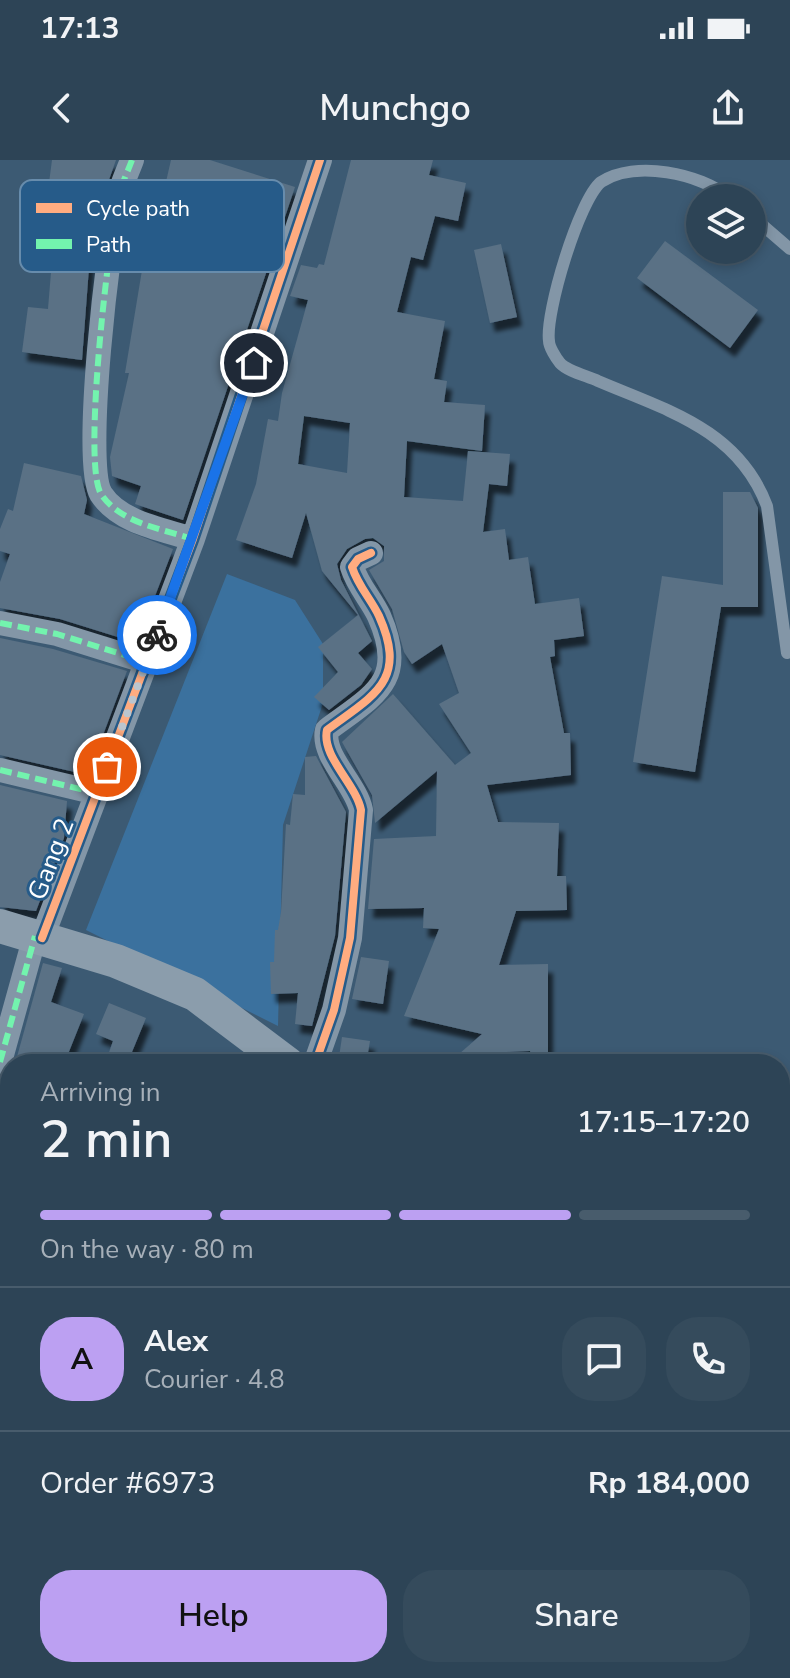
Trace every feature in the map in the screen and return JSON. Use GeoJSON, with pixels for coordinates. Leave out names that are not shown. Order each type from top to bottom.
{"type":"FeatureCollection","features":[{"type":"Feature","properties":{"kind":"street"},"geometry":{"type":"LineString","coordinates":[[125,180],[132,160]]}},
{"type":"Feature","properties":{"kind":"street","name":"Gang 2"},"geometry":{"type":"LineString","coordinates":[[284,267],[320,160]]}},
{"type":"Feature","properties":{"kind":"street"},"geometry":{"type":"LineString","coordinates":[[107,272],[95,417],[96,479],[100,492],[117,512],[193,539]]}},
{"type":"Feature","properties":{"kind":"street","name":"Gang 2"},"geometry":{"type":"LineString","coordinates":[[2,1054],[38,937],[97,793],[193,539],[282,272]]}},
{"type":"Feature","properties":{"kind":"street"},"geometry":{"type":"LineString","coordinates":[[319,1054],[334,1010],[350,938],[361,810],[359,798],[329,748],[326,735],[327,730],[379,691],[390,671],[390,657],[378,615],[352,567],[358,559],[371,553]]}},
{"type":"Feature","properties":{"kind":"street"},"geometry":{"type":"LineString","coordinates":[[0,623],[57,634],[147,662]]}},
{"type":"Feature","properties":{"kind":"street"},"geometry":{"type":"LineString","coordinates":[[0,770],[97,793]]}},
{"type":"Feature","properties":{"kind":"street"},"geometry":{"type":"LineString","coordinates":[[0,926],[116,961],[195,994],[275,1054]]}},
{"type":"Feature","properties":{"kind":"lane"},"geometry":{"type":"LineString","coordinates":[[709,184],[679,170],[625,171],[602,181],[576,225],[555,296],[548,343],[561,365],[681,414],[715,436],[760,488],[767,506],[787,653]]}},
{"type":"Feature","properties":{"kind":"lane"},"geometry":{"type":"LineString","coordinates":[[766,228],[790,249]]}},
{"type":"Feature","properties":{"kind":"shaded area"},"geometry":{"type":"Polygon","coordinates":[[[227,574],[295,600],[323,644],[323,703],[283,825],[278,1026],[86,930],[227,574]]]}},
{"type":"Feature","properties":{"kind":"building"},"geometry":{"type":"Polygon","coordinates":[[[52,160],[116,160],[109,180],[49,180],[52,160]]]}},
{"type":"Feature","properties":{"kind":"building"},"geometry":{"type":"Polygon","coordinates":[[[171,160],[210,160],[273,180],[166,180],[171,160]]]}},
{"type":"Feature","properties":{"kind":"building"},"geometry":{"type":"Polygon","coordinates":[[[351,160],[433,160],[429,175],[466,183],[458,221],[435,216],[423,260],[411,257],[397,312],[445,321],[434,379],[447,381],[444,402],[485,405],[482,451],[407,441],[404,497],[463,501],[468,451],[510,454],[507,486],[489,484],[483,532],[505,529],[509,560],[528,557],[535,604],[579,598],[584,636],[554,640],[555,656],[550,657],[564,733],[570,733],[571,775],[487,785],[498,822],[559,823],[557,876],[566,876],[567,910],[516,911],[499,965],[548,964],[548,1054],[531,1054],[530,1051],[459,1054],[482,1034],[404,1016],[439,929],[423,928],[424,908],[368,909],[374,839],[436,836],[437,771],[375,823],[372,795],[342,742],[393,694],[455,765],[471,753],[439,704],[459,693],[442,644],[412,664],[404,652],[392,609],[369,570],[384,561],[384,546],[373,538],[365,539],[347,549],[337,564],[341,580],[372,641],[358,653],[372,669],[361,685],[329,710],[314,697],[338,672],[318,647],[358,615],[322,571],[306,513],[292,558],[236,540],[256,484],[268,419],[278,421],[282,393],[308,300],[290,296],[301,265],[317,268],[319,264],[324,265],[351,160]],[[304,416],[298,464],[347,473],[350,423],[304,416]]]}},
{"type":"Feature","properties":{"kind":"building"},"geometry":{"type":"Polygon","coordinates":[[[284,184],[295,187],[284,220],[284,184]]]}},
{"type":"Feature","properties":{"kind":"building"},"geometry":{"type":"Polygon","coordinates":[[[665,241],[686,257],[686,264],[696,264],[758,310],[730,348],[637,278],[665,241]]]}},
{"type":"Feature","properties":{"kind":"building"},"geometry":{"type":"Polygon","coordinates":[[[501,244],[517,317],[490,323],[474,250],[501,244]]]}},
{"type":"Feature","properties":{"kind":"building"},"geometry":{"type":"Polygon","coordinates":[[[51,272],[89,272],[82,360],[22,352],[28,307],[48,309],[51,272]]]}},
{"type":"Feature","properties":{"kind":"building"},"geometry":{"type":"Polygon","coordinates":[[[142,272],[266,272],[183,520],[135,504],[141,486],[112,476],[110,457],[129,373],[125,373],[142,272]]]}},
{"type":"Feature","properties":{"kind":"building"},"geometry":{"type":"Polygon","coordinates":[[[24,463],[81,476],[87,500],[84,514],[173,549],[137,643],[60,619],[0,608],[0,582],[10,554],[0,551],[0,529],[8,509],[13,511],[24,463]]]}},
{"type":"Feature","properties":{"kind":"building"},"geometry":{"type":"Polygon","coordinates":[[[723,492],[750,492],[758,508],[758,607],[721,607],[695,772],[633,762],[662,576],[723,585],[723,492]]]}},
{"type":"Feature","properties":{"kind":"building"},"geometry":{"type":"Polygon","coordinates":[[[0,638],[53,649],[127,671],[88,775],[0,755],[0,638]]]}},
{"type":"Feature","properties":{"kind":"building"},"geometry":{"type":"Polygon","coordinates":[[[316,756],[346,812],[335,936],[312,1026],[295,1024],[298,993],[271,994],[270,962],[274,962],[275,930],[278,930],[281,912],[286,824],[290,825],[293,794],[305,795],[305,757],[316,756]]]}},
{"type":"Feature","properties":{"kind":"building"},"geometry":{"type":"Polygon","coordinates":[[[0,785],[67,801],[64,838],[36,911],[0,907],[0,785]]]}},
{"type":"Feature","properties":{"kind":"building"},"geometry":{"type":"Polygon","coordinates":[[[361,957],[389,961],[383,1004],[352,999],[361,957]]]}},
{"type":"Feature","properties":{"kind":"building"},"geometry":{"type":"Polygon","coordinates":[[[43,963],[62,968],[51,1002],[84,1014],[68,1054],[18,1054],[43,963]]]}},
{"type":"Feature","properties":{"kind":"building"},"geometry":{"type":"Polygon","coordinates":[[[109,1003],[146,1018],[131,1054],[108,1054],[113,1041],[96,1034],[109,1003]]]}},
{"type":"Feature","properties":{"kind":"building"},"geometry":{"type":"Polygon","coordinates":[[[342,1037],[370,1041],[368,1054],[339,1054],[342,1037]]]}},
{"type":"Feature","properties":{"kind":"marked path"},"geometry":{"type":"LineString","coordinates":[[125,180],[132,160]]}},
{"type":"Feature","properties":{"kind":"marked path"},"geometry":{"type":"LineString","coordinates":[[107,272],[94,440],[101,494],[119,512],[142,524],[193,539]]}},
{"type":"Feature","properties":{"kind":"marked path"},"geometry":{"type":"LineString","coordinates":[[0,623],[57,634],[147,662]]}},
{"type":"Feature","properties":{"kind":"marked path"},"geometry":{"type":"LineString","coordinates":[[0,770],[97,793]]}},
{"type":"Feature","properties":{"kind":"marked path"},"geometry":{"type":"LineString","coordinates":[[2,1054],[35,936]]}},
{"type":"Feature","properties":{"kind":"cycle path"},"geometry":{"type":"LineString","coordinates":[[284,267],[320,160]]}},
{"type":"Feature","properties":{"kind":"cycle path"},"geometry":{"type":"LineString","coordinates":[[42,938],[193,539],[282,272]]}},
{"type":"Feature","properties":{"kind":"cycle path"},"geometry":{"type":"LineString","coordinates":[[319,1054],[334,1010],[350,938],[361,810],[329,750],[327,730],[372,696],[388,671],[390,656],[379,616],[352,567],[358,559],[371,553]]}},
{"type":"Feature","properties":{"kind":"way so far"},"geometry":{"type":"LineString","coordinates":[[107,767],[157,635]]}},
{"type":"Feature","properties":{"kind":"route"},"geometry":{"type":"LineString","coordinates":[[157,635],[254,363]]}}]}
